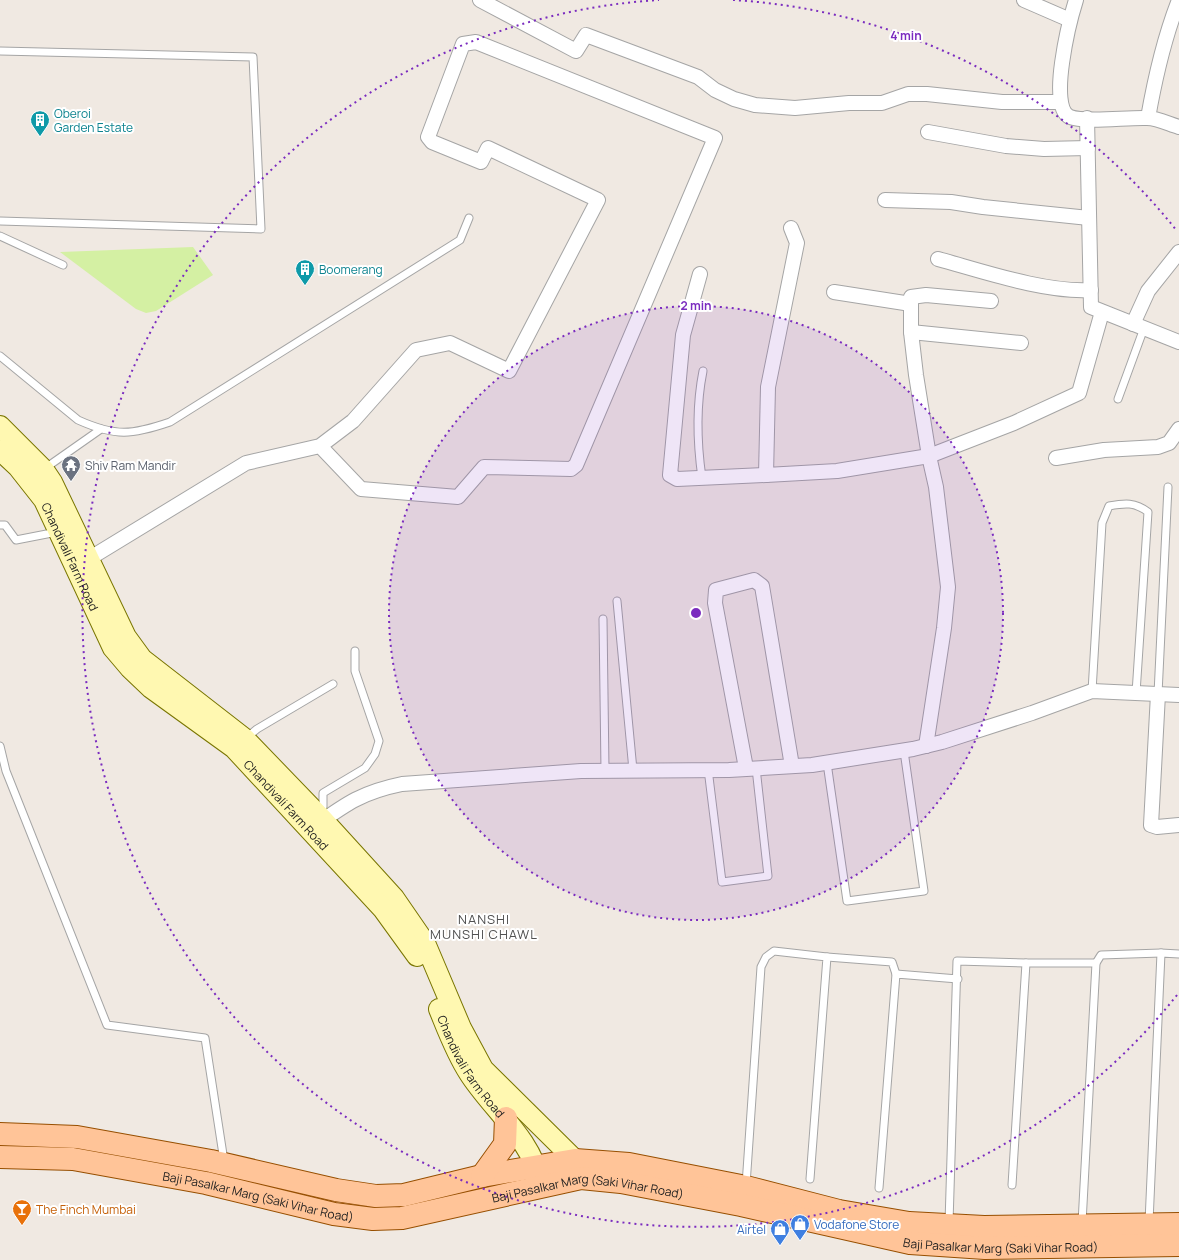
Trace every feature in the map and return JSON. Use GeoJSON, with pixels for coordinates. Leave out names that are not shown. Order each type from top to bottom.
{"type":"FeatureCollection","features":[{"type":"Feature","properties":{"kind":"main road"},"geometry":{"type":"LineString","coordinates":[[482,1176],[505,1144],[506,1118]]}},
{"type":"Feature","properties":{"kind":"main road","name":"Baji Pasalkar Marg (Saki Vihar Road)"},"geometry":{"type":"LineString","coordinates":[[0,1133],[77,1137],[217,1162],[336,1190],[376,1196],[404,1195],[482,1176],[539,1177]]}},
{"type":"Feature","properties":{"kind":"main road","name":"Baji Pasalkar Marg (Saki Vihar Road)"},"geometry":{"type":"LineString","coordinates":[[2,1157],[73,1159],[206,1183],[334,1214],[373,1219],[402,1218],[539,1177],[578,1169],[629,1164],[910,1243],[985,1248],[1126,1253],[1179,1245]]}},
{"type":"Feature","properties":{"kind":"main road"},"geometry":{"type":"LineString","coordinates":[[206,1183],[217,1162]]}},
{"type":"Feature","properties":{"kind":"main road","name":"Baji Pasalkar Marg (Saki Vihar Road)"},"geometry":{"type":"LineString","coordinates":[[744,1196],[909,1223],[984,1227],[1179,1224]]}},
{"type":"Feature","properties":{"kind":"street"},"geometry":{"type":"LineString","coordinates":[[480,0],[576,51],[586,35],[698,78],[715,90],[734,99],[755,105],[795,108],[849,103],[882,103],[908,94],[927,94],[1002,102],[1060,102]]}},
{"type":"Feature","properties":{"kind":"street"},"geometry":{"type":"LineString","coordinates":[[1024,0],[1070,20]]}},
{"type":"Feature","properties":{"kind":"street"},"geometry":{"type":"LineString","coordinates":[[1076,0],[1064,47],[1060,102],[1063,112],[1070,117],[1148,118],[1179,127]]}},
{"type":"Feature","properties":{"kind":"street"},"geometry":{"type":"LineString","coordinates":[[1148,118],[1155,80],[1171,22],[1179,0]]}},
{"type":"Feature","properties":{"kind":"street"},"geometry":{"type":"LineString","coordinates":[[82,563],[246,463],[320,446],[353,421],[416,350],[450,343],[509,371],[598,200],[488,148],[481,162],[432,142],[428,137],[463,44],[476,42],[715,138],[576,465],[571,469],[484,467],[458,497],[361,489],[320,446]]}},
{"type":"Feature","properties":{"kind":"street"},"geometry":{"type":"LineString","coordinates":[[1087,118],[1091,307],[1179,342]]}},
{"type":"Feature","properties":{"kind":"street"},"geometry":{"type":"LineString","coordinates":[[928,132],[1006,146],[1044,149],[1088,148]]}},
{"type":"Feature","properties":{"kind":"street"},"geometry":{"type":"LineString","coordinates":[[886,200],[951,202],[983,207],[1089,218]]}},
{"type":"Feature","properties":{"kind":"street"},"geometry":{"type":"LineString","coordinates":[[766,475],[768,387],[797,243],[791,228]]}},
{"type":"Feature","properties":{"kind":"street"},"geometry":{"type":"LineString","coordinates":[[1138,326],[1148,291],[1179,252]]}},
{"type":"Feature","properties":{"kind":"street"},"geometry":{"type":"LineString","coordinates":[[938,259],[1015,280],[1074,290],[1091,290]]}},
{"type":"Feature","properties":{"kind":"street"},"geometry":{"type":"LineString","coordinates":[[700,274],[683,335],[670,475],[677,479],[837,471],[929,456],[1014,423],[1079,393],[1102,312]]}},
{"type":"Feature","properties":{"kind":"street"},"geometry":{"type":"LineString","coordinates":[[834,292],[911,304]]}},
{"type":"Feature","properties":{"kind":"street"},"geometry":{"type":"LineString","coordinates":[[926,746],[943,636],[948,587],[936,487],[929,456],[911,332],[911,297],[926,295],[991,301]]}},
{"type":"Feature","properties":{"kind":"street"},"geometry":{"type":"LineString","coordinates":[[911,332],[1021,343]]}},
{"type":"Feature","properties":{"kind":"street"},"geometry":{"type":"LineString","coordinates":[[0,426],[37,476],[52,482],[82,563],[117,638],[240,743],[317,824],[394,898],[425,943],[433,977],[483,1069],[578,1169]]}},
{"type":"Feature","properties":{"kind":"street"},"geometry":{"type":"LineString","coordinates":[[1056,458],[1104,450],[1158,447],[1169,443],[1179,429]]}},
{"type":"Feature","properties":{"kind":"street","name":"Chandivali Farm Road"},"geometry":{"type":"LineString","coordinates":[[0,450],[18,467],[37,476],[44,500],[59,532],[82,563]]}},
{"type":"Feature","properties":{"kind":"street"},"geometry":{"type":"LineString","coordinates":[[751,768],[715,603],[716,590],[754,580],[762,586],[792,766]]}},
{"type":"Feature","properties":{"kind":"street"},"geometry":{"type":"LineString","coordinates":[[317,824],[351,801],[376,789],[402,784],[605,770],[751,768],[827,763],[926,746],[1032,713],[1092,692],[1179,695]]}},
{"type":"Feature","properties":{"kind":"street"},"geometry":{"type":"LineString","coordinates":[[1158,694],[1152,825],[1157,827],[1179,825]]}},
{"type":"Feature","properties":{"kind":"street","name":"Chandivali Farm Road"},"geometry":{"type":"LineString","coordinates":[[433,977],[454,1047],[469,1074],[506,1118],[539,1177]]}},
{"type":"Feature","properties":{"kind":"street"},"geometry":{"type":"LineString","coordinates":[[0,1133],[2,1157]]}},
{"type":"Feature","properties":{"kind":"street"},"geometry":{"type":"LineString","coordinates":[[1126,1224],[1126,1253]]}},
{"type":"Feature","properties":{"kind":"lane"},"geometry":{"type":"LineString","coordinates":[[0,51],[253,57],[261,229],[0,221]]}},
{"type":"Feature","properties":{"kind":"lane"},"geometry":{"type":"LineString","coordinates":[[0,356],[78,420],[116,433],[141,432],[170,422],[460,240],[469,218]]}},
{"type":"Feature","properties":{"kind":"lane"},"geometry":{"type":"LineString","coordinates":[[0,236],[63,265]]}},
{"type":"Feature","properties":{"kind":"lane"},"geometry":{"type":"LineString","coordinates":[[1118,399],[1138,326]]}},
{"type":"Feature","properties":{"kind":"lane"},"geometry":{"type":"LineString","coordinates":[[702,478],[698,437],[699,391],[703,371]]}},
{"type":"Feature","properties":{"kind":"lane"},"geometry":{"type":"LineString","coordinates":[[37,476],[101,429]]}},
{"type":"Feature","properties":{"kind":"lane"},"geometry":{"type":"LineString","coordinates":[[1158,694],[1168,487]]}},
{"type":"Feature","properties":{"kind":"lane"},"geometry":{"type":"LineString","coordinates":[[1092,692],[1102,523],[1109,506],[1129,503],[1140,506],[1148,512],[1136,693]]}},
{"type":"Feature","properties":{"kind":"lane"},"geometry":{"type":"LineString","coordinates":[[0,524],[5,525],[16,540],[59,532]]}},
{"type":"Feature","properties":{"kind":"lane"},"geometry":{"type":"LineString","coordinates":[[617,601],[633,770]]}},
{"type":"Feature","properties":{"kind":"lane"},"geometry":{"type":"LineString","coordinates":[[603,619],[605,770]]}},
{"type":"Feature","properties":{"kind":"lane"},"geometry":{"type":"LineString","coordinates":[[317,824],[323,793],[365,768],[376,754],[379,741],[355,671],[355,651]]}},
{"type":"Feature","properties":{"kind":"lane"},"geometry":{"type":"LineString","coordinates":[[240,743],[257,729],[333,684]]}},
{"type":"Feature","properties":{"kind":"lane"},"geometry":{"type":"LineString","coordinates":[[0,746],[6,771],[107,1025],[205,1038],[217,1162]]}},
{"type":"Feature","properties":{"kind":"lane"},"geometry":{"type":"LineString","coordinates":[[827,763],[847,901],[924,891],[904,750]]}},
{"type":"Feature","properties":{"kind":"lane"},"geometry":{"type":"LineString","coordinates":[[708,769],[722,882],[768,876],[751,768]]}},
{"type":"Feature","properties":{"kind":"lane"},"geometry":{"type":"LineString","coordinates":[[744,1196],[761,967],[766,958],[774,951],[892,962],[896,974],[879,1188]]}},
{"type":"Feature","properties":{"kind":"lane"},"geometry":{"type":"LineString","coordinates":[[1149,1224],[1161,953]]}},
{"type":"Feature","properties":{"kind":"lane"},"geometry":{"type":"LineString","coordinates":[[1082,1226],[1096,963],[1100,954],[1179,954]]}},
{"type":"Feature","properties":{"kind":"lane"},"geometry":{"type":"LineString","coordinates":[[810,1179],[827,957]]}},
{"type":"Feature","properties":{"kind":"lane"},"geometry":{"type":"LineString","coordinates":[[949,1225],[958,979],[957,961],[1096,963]]}},
{"type":"Feature","properties":{"kind":"lane"},"geometry":{"type":"LineString","coordinates":[[1012,1185],[1026,963]]}},
{"type":"Feature","properties":{"kind":"lane"},"geometry":{"type":"LineString","coordinates":[[896,974],[958,979]]}},
{"type":"Feature","properties":{"kind":"green space"},"geometry":{"type":"Polygon","coordinates":[[[193,247],[213,275],[156,311],[146,313],[136,309],[60,252],[193,247]]]}},
{"type":"Feature","properties":{"kind":"place","name":"Oberoi Garden Estate"},"geometry":{"type":"Point","coordinates":[40,137]}},
{"type":"Feature","properties":{"kind":"place","name":"Boomerang"},"geometry":{"type":"Point","coordinates":[305,286]}},
{"type":"Feature","properties":{"kind":"place","name":"Shiv Ram Mandir"},"geometry":{"type":"Point","coordinates":[71,482]}},
{"type":"Feature","properties":{"kind":"place","name":"The Finch Mumbai"},"geometry":{"type":"Point","coordinates":[22,1226]}},
{"type":"Feature","properties":{"kind":"place","name":"Vodafone Store"},"geometry":{"type":"Point","coordinates":[800,1241]}},
{"type":"Feature","properties":{"kind":"place","name":"Airtel"},"geometry":{"type":"Point","coordinates":[780,1246]}},
{"type":"Feature","properties":{"kind":"district","name":"NANSHI MUNSHI CHAWL"},"geometry":{"type":"Point","coordinates":[484,926]}}]}
